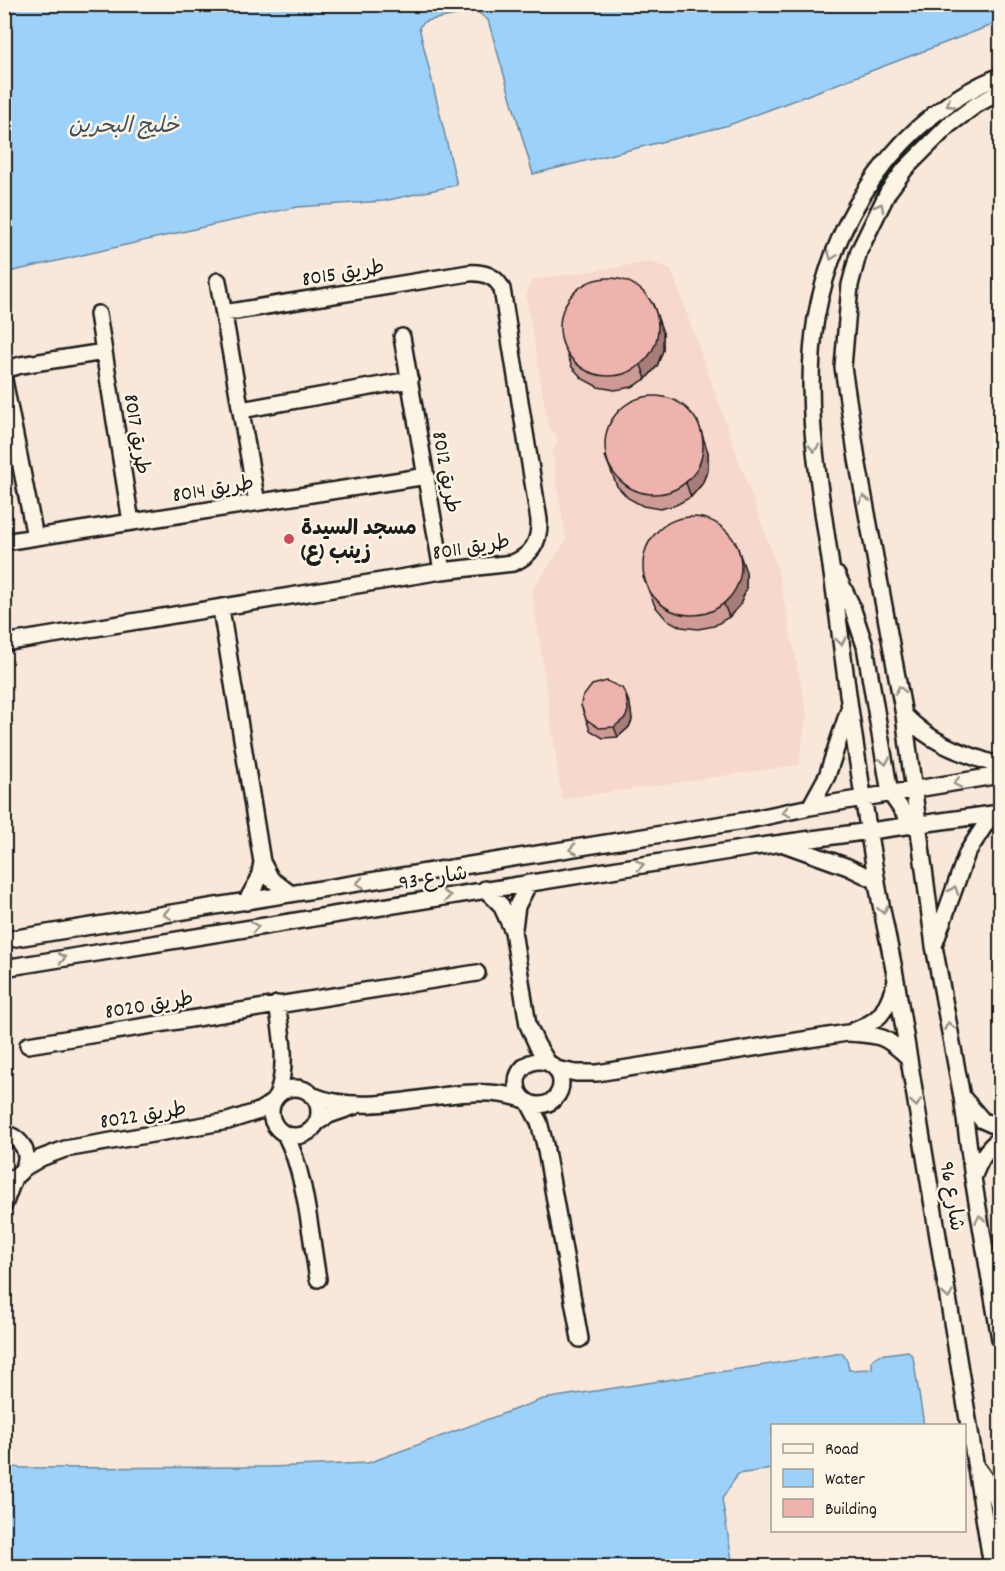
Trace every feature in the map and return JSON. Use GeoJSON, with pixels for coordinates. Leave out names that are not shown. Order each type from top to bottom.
{"type":"FeatureCollection","features":[{"type":"Feature","properties":{"kind":"street","name":"شارع 96"},"geometry":{"type":"LineString","coordinates":[[992,1566],[897,982],[877,881],[850,706],[814,454],[812,357],[816,319],[826,274],[846,221],[872,178],[886,160],[938,112],[981,84],[1000,76]]}},
{"type":"Feature","properties":{"kind":"street","name":"شارع 96"},"geometry":{"type":"LineString","coordinates":[[1000,92],[976,105],[949,125],[905,169],[888,192],[859,251],[850,285],[844,357],[856,459],[904,715],[934,946],[962,1097],[1000,1339]]}},
{"type":"Feature","properties":{"kind":"street","name":"طريق 8015"},"geometry":{"type":"LineString","coordinates":[[224,313],[469,273]]}},
{"type":"Feature","properties":{"kind":"street","name":"طريق 8011"},"geometry":{"type":"LineString","coordinates":[[4,644],[442,571],[513,563],[523,559],[531,552],[540,531],[502,289],[499,283],[490,276],[469,273]]}},
{"type":"Feature","properties":{"kind":"street"},"geometry":{"type":"LineString","coordinates":[[218,281],[256,502]]}},
{"type":"Feature","properties":{"kind":"street","name":"طريق 8017"},"geometry":{"type":"LineString","coordinates":[[98,315],[131,522]]}},
{"type":"Feature","properties":{"kind":"street","name":"طريق 8012"},"geometry":{"type":"LineString","coordinates":[[402,337],[442,571]]}},
{"type":"Feature","properties":{"kind":"street"},"geometry":{"type":"LineString","coordinates":[[4,370],[104,352]]}},
{"type":"Feature","properties":{"kind":"street"},"geometry":{"type":"LineString","coordinates":[[4,380],[35,537]]}},
{"type":"Feature","properties":{"kind":"street"},"geometry":{"type":"LineString","coordinates":[[241,410],[410,380]]}},
{"type":"Feature","properties":{"kind":"street","name":"طريق 8014"},"geometry":{"type":"LineString","coordinates":[[4,542],[427,476]]}},
{"type":"Feature","properties":{"kind":"street"},"geometry":{"type":"LineString","coordinates":[[831,565],[851,604],[865,646],[890,793],[904,813],[920,825]]}},
{"type":"Feature","properties":{"kind":"street"},"geometry":{"type":"LineString","coordinates":[[221,609],[262,862],[271,879],[281,889],[291,894]]}},
{"type":"Feature","properties":{"kind":"street"},"geometry":{"type":"LineString","coordinates":[[810,807],[826,776],[850,706]]}},
{"type":"Feature","properties":{"kind":"street"},"geometry":{"type":"LineString","coordinates":[[904,715],[917,728],[940,744],[1000,766]]}},
{"type":"Feature","properties":{"kind":"street","name":"شارع 93"},"geometry":{"type":"LineString","coordinates":[[4,940],[749,820],[864,797],[1000,775]]}},
{"type":"Feature","properties":{"kind":"street"},"geometry":{"type":"LineString","coordinates":[[934,946],[967,853],[982,827],[996,814]]}},
{"type":"Feature","properties":{"kind":"street","name":"شارع 93"},"geometry":{"type":"LineString","coordinates":[[4,968],[781,843],[996,814]]}},
{"type":"Feature","properties":{"kind":"street"},"geometry":{"type":"LineString","coordinates":[[781,843],[848,867],[877,881]]}},
{"type":"Feature","properties":{"kind":"street"},"geometry":{"type":"LineString","coordinates":[[246,902],[256,887],[262,862]]}},
{"type":"Feature","properties":{"kind":"street"},"geometry":{"type":"LineString","coordinates":[[513,932],[517,906],[529,883]]}},
{"type":"Feature","properties":{"kind":"street"},"geometry":{"type":"LineString","coordinates":[[484,890],[501,905],[513,932],[528,1025],[561,1085],[549,1115],[545,1145]]}},
{"type":"Feature","properties":{"kind":"street","name":"طريق 8020"},"geometry":{"type":"LineString","coordinates":[[28,1045],[477,973]]}},
{"type":"Feature","properties":{"kind":"street"},"geometry":{"type":"LineString","coordinates":[[848,1033],[877,1020],[897,982]]}},
{"type":"Feature","properties":{"kind":"street"},"geometry":{"type":"LineString","coordinates":[[277,1004],[285,1055],[282,1081],[275,1099],[272,1117],[292,1150],[300,1179],[318,1278]]}},
{"type":"Feature","properties":{"kind":"street"},"geometry":{"type":"LineString","coordinates":[[528,1025],[517,1087],[539,1122],[545,1145],[580,1339]]}},
{"type":"Feature","properties":{"kind":"street"},"geometry":{"type":"LineString","coordinates":[[469,1093],[496,1085],[534,1061],[576,1073],[597,1073],[848,1033],[879,1035],[894,1043],[909,1058]]}},
{"type":"Feature","properties":{"kind":"street"},"geometry":{"type":"LineString","coordinates":[[285,1055],[318,1108],[311,1128],[300,1179]]}},
{"type":"Feature","properties":{"kind":"street"},"geometry":{"type":"LineString","coordinates":[[275,1099],[289,1089],[332,1102],[358,1105],[469,1093],[498,1093],[540,1106],[551,1102],[557,1096],[597,1073]]}},
{"type":"Feature","properties":{"kind":"street"},"geometry":{"type":"LineString","coordinates":[[962,1097],[982,1120],[1000,1128]]}},
{"type":"Feature","properties":{"kind":"street","name":"طريق 8022"},"geometry":{"type":"LineString","coordinates":[[14,1176],[41,1158],[65,1149],[228,1121],[259,1111],[275,1099]]}},
{"type":"Feature","properties":{"kind":"street"},"geometry":{"type":"LineString","coordinates":[[282,1132],[299,1136],[329,1115],[358,1105]]}},
{"type":"Feature","properties":{"kind":"street"},"geometry":{"type":"LineString","coordinates":[[4,1121],[12,1136],[26,1153],[14,1176],[4,1205]]}},
{"type":"Feature","properties":{"kind":"street","name":"طريق 8022"},"geometry":{"type":"LineString","coordinates":[[228,1121],[255,1123],[282,1132]]}},
{"type":"Feature","properties":{"kind":"street","name":"طريق 8022"},"geometry":{"type":"LineString","coordinates":[[12,1136],[36,1146],[65,1149]]}},
{"type":"Feature","properties":{"kind":"street"},"geometry":{"type":"LineString","coordinates":[[973,1178],[985,1153],[993,1143],[1000,1139]]}},
{"type":"Feature","properties":{"kind":"street"},"geometry":{"type":"LineString","coordinates":[[976,1467],[995,1494],[1000,1509]]}},
{"type":"Feature","properties":{"kind":"shaded area"},"geometry":{"type":"Polygon","coordinates":[[[650,262],[671,269],[777,567],[807,713],[799,765],[562,799],[532,590],[566,541],[552,451],[557,444],[556,435],[548,425],[526,294],[532,280],[650,262]]]}},
{"type":"Feature","properties":{"kind":"water","name":"خليج البحرين"},"geometry":{"type":"Polygon","coordinates":[[[1000,4],[1000,22],[729,125],[533,174],[488,20],[476,11],[426,21],[419,27],[457,185],[384,201],[297,207],[5,273],[5,5],[1000,4]]]}},
{"type":"Feature","properties":{"kind":"water"},"geometry":{"type":"Polygon","coordinates":[[[908,1351],[913,1357],[924,1424],[771,1424],[771,1469],[738,1474],[722,1499],[733,1566],[5,1566],[5,1466],[22,1468],[270,1467],[368,1463],[543,1399],[842,1353],[847,1360],[849,1370],[872,1369],[872,1360],[879,1355],[908,1351]]]}},
{"type":"Feature","properties":{"kind":"building"},"geometry":{"type":"Polygon","coordinates":[[[609,278],[628,281],[644,292],[655,308],[658,327],[655,346],[644,362],[628,373],[609,376],[590,373],[574,362],[563,346],[560,327],[563,308],[574,292],[590,281],[609,278]]]}},
{"type":"Feature","properties":{"kind":"building"},"geometry":{"type":"Polygon","coordinates":[[[654,396],[673,399],[689,410],[700,426],[703,445],[700,464],[689,480],[673,491],[654,494],[635,491],[619,480],[608,464],[605,445],[608,426],[619,410],[635,399],[654,396]]]}},
{"type":"Feature","properties":{"kind":"building"},"geometry":{"type":"Polygon","coordinates":[[[692,517],[711,520],[727,531],[738,547],[741,566],[738,585],[727,601],[711,612],[692,615],[673,612],[657,601],[646,585],[643,566],[646,547],[657,531],[673,520],[692,517]]]}},
{"type":"Feature","properties":{"kind":"building"},"geometry":{"type":"Polygon","coordinates":[[[607,681],[622,688],[626,695],[628,710],[626,717],[614,727],[599,728],[586,719],[581,705],[582,698],[592,685],[607,681]]]}},
{"type":"Feature","properties":{"kind":"place","name":"مسجد السيدة زينب (ع)"},"geometry":{"type":"Point","coordinates":[289,539]}}]}
